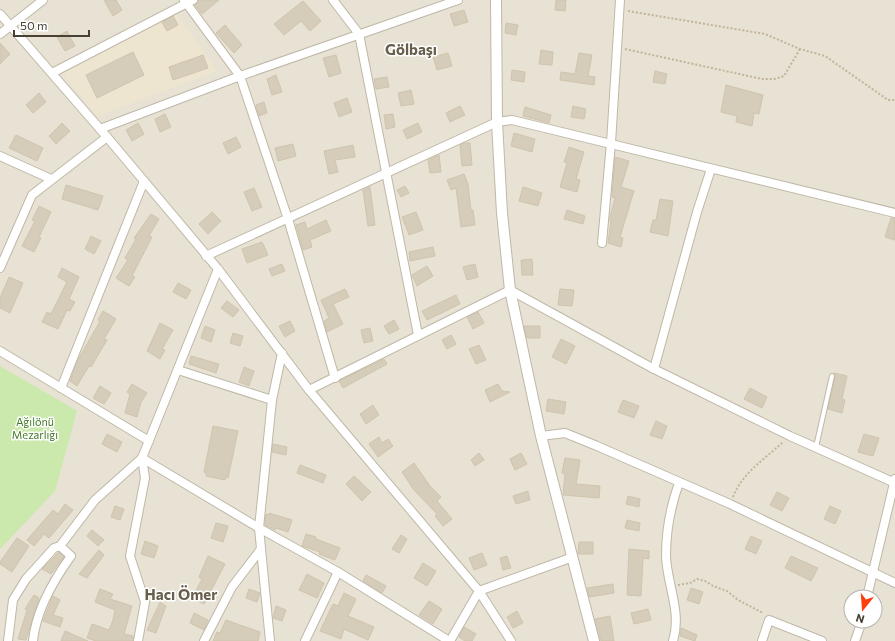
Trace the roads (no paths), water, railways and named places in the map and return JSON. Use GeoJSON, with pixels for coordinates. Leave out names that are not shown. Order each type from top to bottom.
{"type":"FeatureCollection","features":[{"type":"Feature","properties":{"kind":"street"},"geometry":{"type":"LineString","coordinates":[[0,34],[43,0]]}},
{"type":"Feature","properties":{"kind":"street"},"geometry":{"type":"LineString","coordinates":[[333,0],[359,34],[418,335]]}},
{"type":"Feature","properties":{"kind":"street"},"geometry":{"type":"LineString","coordinates":[[100,129],[442,2],[458,0]]}},
{"type":"Feature","properties":{"kind":"street"},"geometry":{"type":"LineString","coordinates":[[496,0],[497,122],[502,213],[510,290],[541,436],[594,641]]}},
{"type":"Feature","properties":{"kind":"street"},"geometry":{"type":"LineString","coordinates":[[602,243],[611,143],[620,0]]}},
{"type":"Feature","properties":{"kind":"street"},"geometry":{"type":"LineString","coordinates":[[52,73],[188,1],[240,76],[288,219],[335,378]]}},
{"type":"Feature","properties":{"kind":"street"},"geometry":{"type":"LineString","coordinates":[[0,14],[107,137],[218,269],[309,390],[479,590],[511,641]]}},
{"type":"Feature","properties":{"kind":"street"},"geometry":{"type":"LineString","coordinates":[[206,256],[497,122],[512,120],[895,213]]}},
{"type":"Feature","properties":{"kind":"street"},"geometry":{"type":"LineString","coordinates":[[0,268],[32,196],[51,179],[107,137]]}},
{"type":"Feature","properties":{"kind":"street"},"geometry":{"type":"LineString","coordinates":[[0,156],[51,179]]}},
{"type":"Feature","properties":{"kind":"street"},"geometry":{"type":"LineString","coordinates":[[654,369],[697,212],[711,168]]}},
{"type":"Feature","properties":{"kind":"street"},"geometry":{"type":"LineString","coordinates":[[62,388],[144,181]]}},
{"type":"Feature","properties":{"kind":"street"},"geometry":{"type":"LineString","coordinates":[[8,641],[13,600],[26,580],[54,548],[60,546],[95,500],[142,458],[218,269]]}},
{"type":"Feature","properties":{"kind":"street"},"geometry":{"type":"LineString","coordinates":[[309,390],[510,290]]}},
{"type":"Feature","properties":{"kind":"street"},"geometry":{"type":"LineString","coordinates":[[510,290],[654,369],[790,436],[895,481],[869,589]]}},
{"type":"Feature","properties":{"kind":"street"},"geometry":{"type":"LineString","coordinates":[[0,351],[149,441]]}},
{"type":"Feature","properties":{"kind":"street"},"geometry":{"type":"LineString","coordinates":[[270,641],[259,528],[272,400],[282,353]]}},
{"type":"Feature","properties":{"kind":"street"},"geometry":{"type":"LineString","coordinates":[[178,370],[272,400]]}},
{"type":"Feature","properties":{"kind":"street"},"geometry":{"type":"LineString","coordinates":[[541,436],[565,434],[597,446],[730,504],[895,583]]}},
{"type":"Feature","properties":{"kind":"street"},"geometry":{"type":"LineString","coordinates":[[142,458],[259,528],[338,572],[450,641],[479,590],[573,557]]}},
{"type":"Feature","properties":{"kind":"street"},"geometry":{"type":"LineString","coordinates":[[138,641],[145,602],[130,556],[145,478],[142,458]]}},
{"type":"Feature","properties":{"kind":"street"},"geometry":{"type":"LineString","coordinates":[[673,641],[676,622],[672,587],[666,557],[667,538],[679,483]]}},
{"type":"Feature","properties":{"kind":"street"},"geometry":{"type":"LineString","coordinates":[[33,641],[34,631],[46,596],[71,556],[60,546]]}},
{"type":"Feature","properties":{"kind":"street"},"geometry":{"type":"LineString","coordinates":[[204,641],[232,587],[261,549]]}},
{"type":"Feature","properties":{"kind":"street"},"geometry":{"type":"LineString","coordinates":[[305,641],[338,572]]}},
{"type":"Feature","properties":{"kind":"street"},"geometry":{"type":"LineString","coordinates":[[762,641],[769,620],[822,641]]}},
{"type":"Feature","properties":{"kind":"street"},"geometry":{"type":"LineString","coordinates":[[856,641],[860,629]]}},
{"type":"Feature","properties":{"kind":"lane"},"geometry":{"type":"LineString","coordinates":[[816,448],[832,376]]}},
{"type":"Feature","properties":{"kind":"district","name":"Gölbaşı"},"geometry":{"type":"Point","coordinates":[411,50]}},
{"type":"Feature","properties":{"kind":"district","name":"Hacı Ömer"},"geometry":{"type":"Point","coordinates":[181,595]}},
{"type":"Feature","properties":{"kind":"park label","name":"Ağılönü Mezarlığı"},"geometry":{"type":"Point","coordinates":[35,428]}}]}
